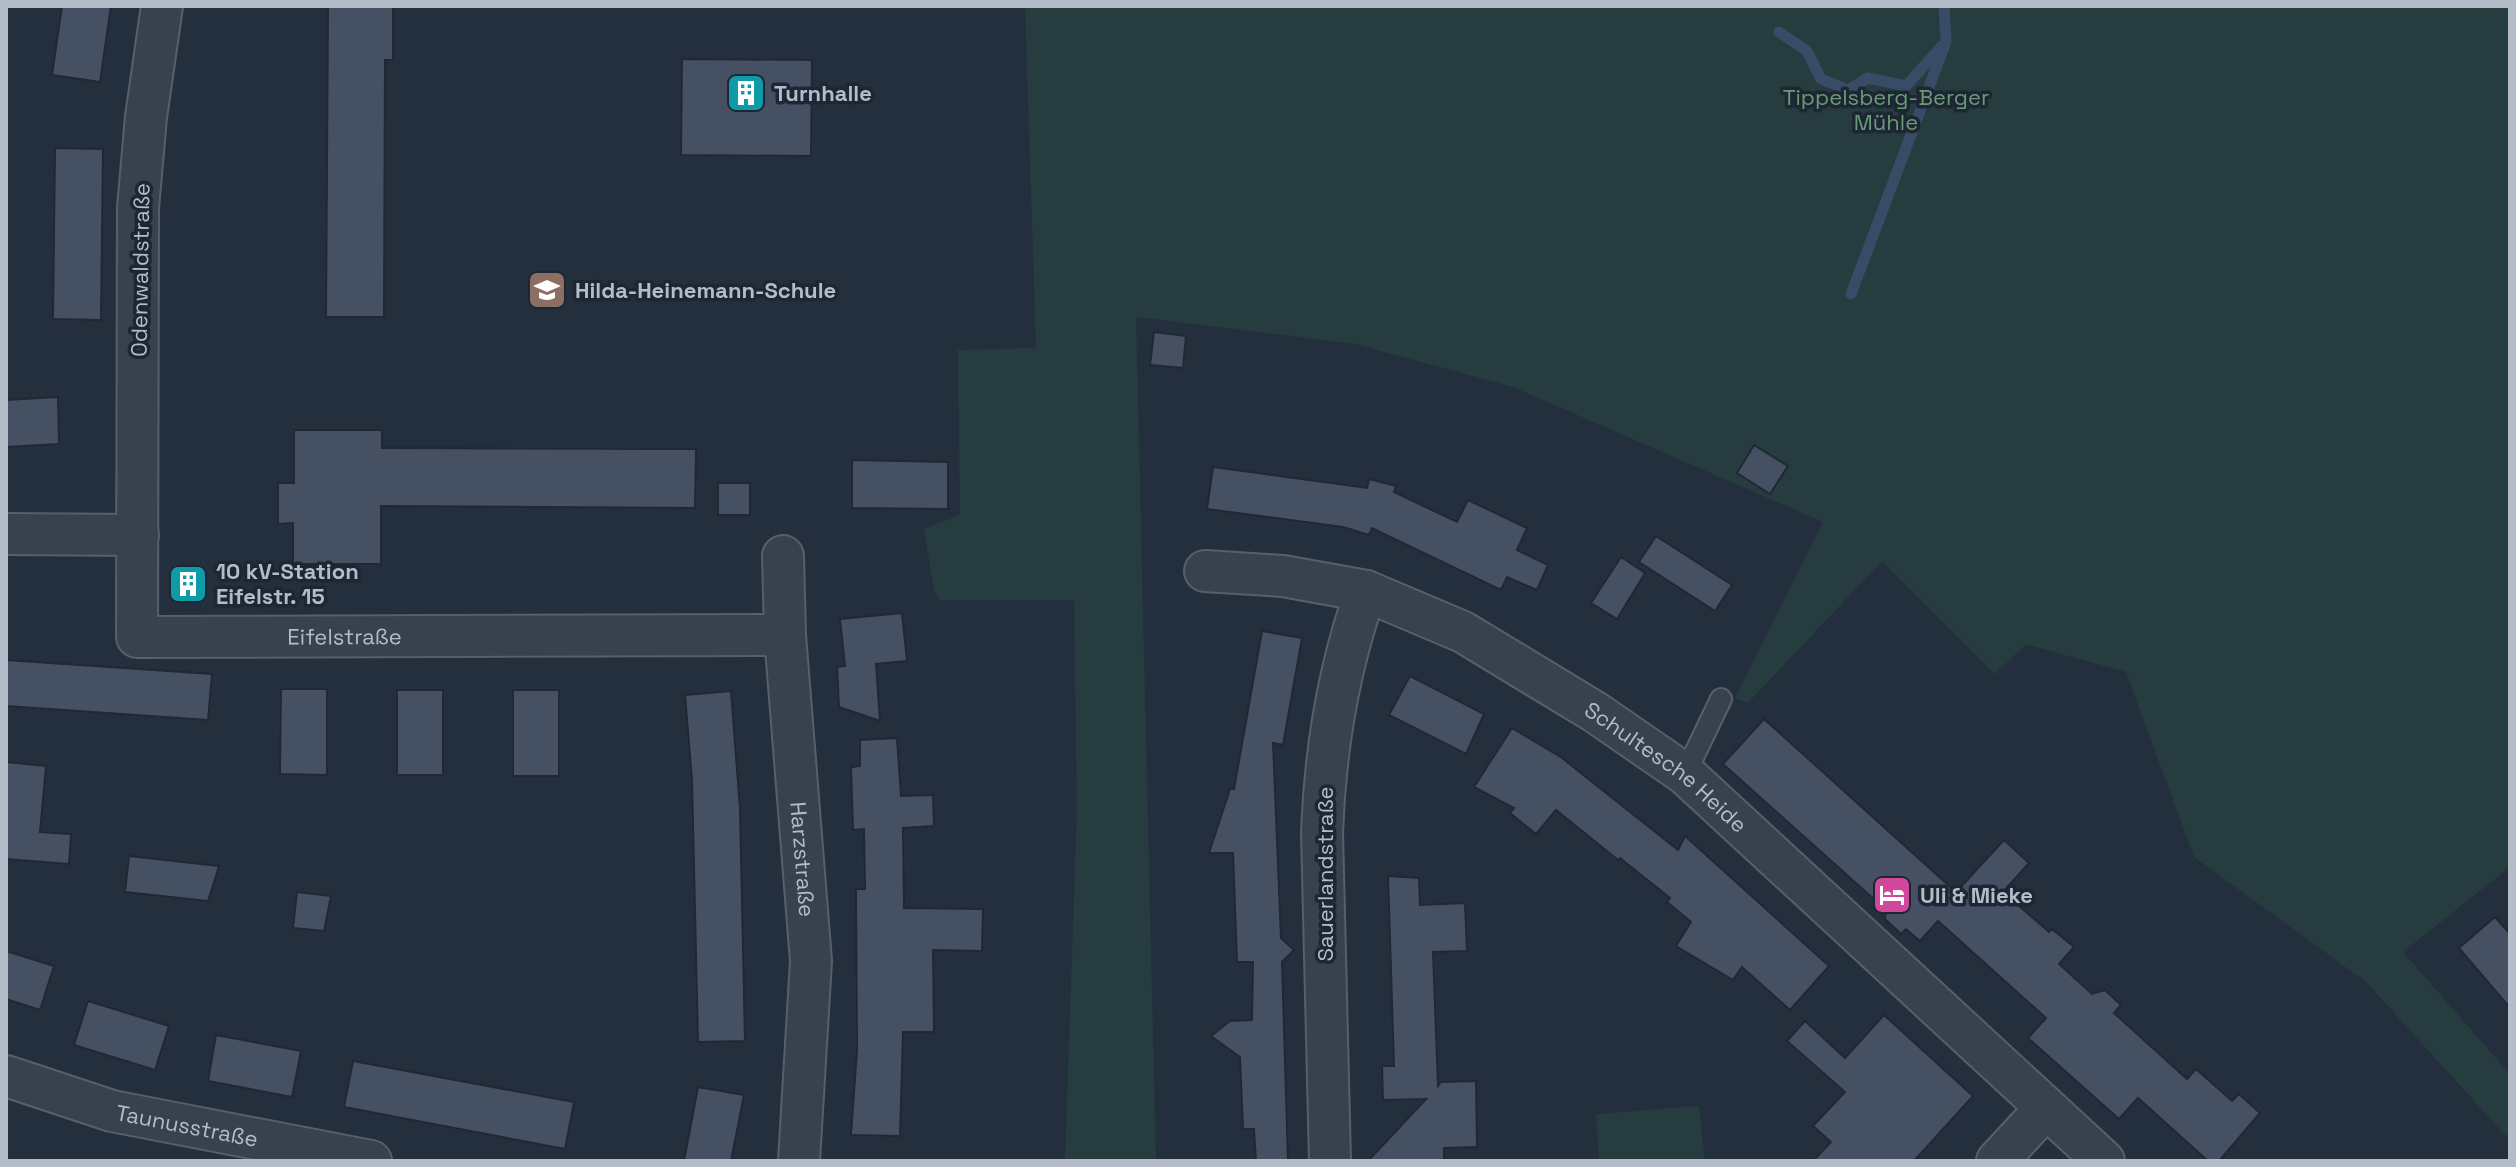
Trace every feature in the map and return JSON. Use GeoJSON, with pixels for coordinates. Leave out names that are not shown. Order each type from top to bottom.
{"type":"FeatureCollection","features":[{"type":"Feature","properties":{"kind":"street","name":"Odenwaldstraße"},"geometry":{"type":"LineString","coordinates":[[138,535],[138,208],[146,117],[162,6]]}},
{"type":"Feature","properties":{"kind":"street"},"geometry":{"type":"LineString","coordinates":[[6,534],[138,535]]}},
{"type":"Feature","properties":{"kind":"street","name":"Eifelstraße"},"geometry":{"type":"LineString","coordinates":[[138,535],[137,637],[785,635]]}},
{"type":"Feature","properties":{"kind":"street","name":"Harzstraße"},"geometry":{"type":"LineString","coordinates":[[783,556],[785,635],[811,961],[799,1161]]}},
{"type":"Feature","properties":{"kind":"street","name":"Schultesche Heide"},"geometry":{"type":"LineString","coordinates":[[1205,571],[1283,576],[1366,591],[1463,632],[1595,712],[1685,774],[2104,1161]]}},
{"type":"Feature","properties":{"kind":"street","name":"Sauerlandstraße"},"geometry":{"type":"LineString","coordinates":[[1330,1161],[1322,832],[1324,778],[1354,625],[1366,591]]}},
{"type":"Feature","properties":{"kind":"street","name":"Taunusstraße"},"geometry":{"type":"LineString","coordinates":[[6,1076],[112,1111],[371,1161]]}},
{"type":"Feature","properties":{"kind":"street"},"geometry":{"type":"LineString","coordinates":[[1997,1161],[2045,1109]]}},
{"type":"Feature","properties":{"kind":"lane"},"geometry":{"type":"LineString","coordinates":[[1685,774],[1721,699]]}},
{"type":"Feature","properties":{"kind":"green space","name":"Tippelsberg-Berger Mühle"},"geometry":{"type":"Polygon","coordinates":[[[1025,6],[2510,6],[2510,867],[2403,952],[2510,1074],[2510,1133],[2506,1136],[2366,982],[2194,857],[2126,672],[2026,644],[1995,674],[1882,561],[1748,703],[1735,699],[1823,522],[1513,387],[1355,344],[1136,317],[1156,1161],[1065,1161],[1077,810],[1074,600],[940,600],[934,590],[924,529],[960,515],[958,350],[1036,348],[1025,6]]]}},
{"type":"Feature","properties":{"kind":"green space"},"geometry":{"type":"Polygon","coordinates":[[[1699,1106],[1705,1161],[1599,1161],[1596,1114],[1699,1106]]]}},
{"type":"Feature","properties":{"kind":"building"},"geometry":{"type":"Polygon","coordinates":[[[62,6],[111,6],[100,82],[52,75],[62,6]]]}},
{"type":"Feature","properties":{"kind":"building"},"geometry":{"type":"Polygon","coordinates":[[[328,6],[393,6],[393,60],[385,60],[384,317],[326,317],[328,6]]]}},
{"type":"Feature","properties":{"kind":"building","name":"Turnhalle"},"geometry":{"type":"Polygon","coordinates":[[[682,59],[812,60],[811,156],[681,155],[682,59]]]}},
{"type":"Feature","properties":{"kind":"building"},"geometry":{"type":"Polygon","coordinates":[[[55,148],[103,149],[101,320],[53,319],[55,148]]]}},
{"type":"Feature","properties":{"kind":"building"},"geometry":{"type":"Polygon","coordinates":[[[1154,332],[1186,336],[1183,368],[1150,365],[1154,332]]]}},
{"type":"Feature","properties":{"kind":"building"},"geometry":{"type":"Polygon","coordinates":[[[58,397],[59,444],[6,447],[6,400],[58,397]]]}},
{"type":"Feature","properties":{"kind":"building"},"geometry":{"type":"Polygon","coordinates":[[[294,430],[382,430],[382,448],[696,449],[695,508],[381,506],[381,564],[293,564],[293,523],[278,524],[278,483],[294,483],[294,430]]]}},
{"type":"Feature","properties":{"kind":"building"},"geometry":{"type":"Polygon","coordinates":[[[1754,445],[1788,466],[1770,494],[1737,473],[1754,445]]]}},
{"type":"Feature","properties":{"kind":"building"},"geometry":{"type":"Polygon","coordinates":[[[852,460],[948,462],[948,509],[852,508],[852,460]]]}},
{"type":"Feature","properties":{"kind":"building"},"geometry":{"type":"Polygon","coordinates":[[[1213,467],[1367,488],[1369,479],[1396,486],[1394,492],[1457,522],[1468,500],[1527,528],[1517,550],[1548,565],[1537,590],[1507,577],[1501,590],[1372,528],[1369,535],[1343,527],[1207,509],[1213,467]]]}},
{"type":"Feature","properties":{"kind":"building"},"geometry":{"type":"Polygon","coordinates":[[[718,483],[750,483],[750,515],[718,515],[718,483]]]}},
{"type":"Feature","properties":{"kind":"building"},"geometry":{"type":"Polygon","coordinates":[[[1656,536],[1732,585],[1715,611],[1639,562],[1656,536]]]}},
{"type":"Feature","properties":{"kind":"building"},"geometry":{"type":"Polygon","coordinates":[[[1621,557],[1645,573],[1617,619],[1591,603],[1621,557]]]}},
{"type":"Feature","properties":{"kind":"building"},"geometry":{"type":"Polygon","coordinates":[[[902,613],[907,661],[876,664],[880,721],[839,707],[837,667],[845,666],[840,619],[902,613]]]}},
{"type":"Feature","properties":{"kind":"building"},"geometry":{"type":"Polygon","coordinates":[[[1262,631],[1302,638],[1283,745],[1273,743],[1281,938],[1294,950],[1282,962],[1288,1161],[1256,1161],[1254,1129],[1243,1129],[1240,1057],[1211,1036],[1230,1021],[1252,1020],[1253,962],[1237,962],[1233,853],[1209,853],[1230,789],[1234,789],[1262,631]]]}},
{"type":"Feature","properties":{"kind":"building"},"geometry":{"type":"Polygon","coordinates":[[[6,660],[212,674],[208,720],[6,706],[6,660]]]}},
{"type":"Feature","properties":{"kind":"building"},"geometry":{"type":"Polygon","coordinates":[[[1410,676],[1484,714],[1466,754],[1389,715],[1410,676]]]}},
{"type":"Feature","properties":{"kind":"building"},"geometry":{"type":"Polygon","coordinates":[[[281,689],[327,689],[327,775],[280,774],[281,689]]]}},
{"type":"Feature","properties":{"kind":"building"},"geometry":{"type":"Polygon","coordinates":[[[397,690],[443,690],[443,775],[397,775],[397,690]]]}},
{"type":"Feature","properties":{"kind":"building"},"geometry":{"type":"Polygon","coordinates":[[[513,690],[559,690],[559,776],[513,776],[513,690]]]}},
{"type":"Feature","properties":{"kind":"building"},"geometry":{"type":"Polygon","coordinates":[[[731,691],[740,809],[745,1041],[698,1042],[692,780],[685,695],[731,691]]]}},
{"type":"Feature","properties":{"kind":"building"},"geometry":{"type":"Polygon","coordinates":[[[1764,719],[1956,892],[2004,840],[2029,863],[2003,892],[2049,932],[2052,929],[2074,947],[2059,964],[2092,994],[2105,990],[2121,1005],[2114,1013],[2187,1079],[2196,1069],[2232,1101],[2239,1094],[2260,1113],[2219,1161],[2208,1161],[2138,1098],[2119,1119],[2028,1038],[2046,1018],[1938,921],[1920,941],[1906,929],[1901,934],[1885,919],[1886,910],[1723,764],[1764,719]]]}},
{"type":"Feature","properties":{"kind":"building"},"geometry":{"type":"Polygon","coordinates":[[[1512,728],[1562,758],[1678,850],[1685,836],[1829,966],[1790,1010],[1742,967],[1733,980],[1676,946],[1691,922],[1667,902],[1670,898],[1620,858],[1618,860],[1556,810],[1536,834],[1510,813],[1514,808],[1474,787],[1512,728]]]}},
{"type":"Feature","properties":{"kind":"building"},"geometry":{"type":"Polygon","coordinates":[[[897,738],[901,796],[933,795],[934,826],[903,828],[904,908],[983,909],[982,951],[933,950],[934,1032],[903,1032],[900,1136],[851,1135],[857,1050],[856,889],[865,889],[864,829],[853,830],[851,767],[860,766],[860,740],[897,738]]]}},
{"type":"Feature","properties":{"kind":"building"},"geometry":{"type":"Polygon","coordinates":[[[6,762],[46,766],[40,832],[71,834],[69,864],[6,859],[6,762]]]}},
{"type":"Feature","properties":{"kind":"building"},"geometry":{"type":"Polygon","coordinates":[[[129,856],[219,866],[208,901],[125,892],[129,856]]]}},
{"type":"Feature","properties":{"kind":"building"},"geometry":{"type":"Polygon","coordinates":[[[1388,876],[1419,878],[1420,905],[1465,903],[1467,951],[1433,952],[1438,1086],[1441,1082],[1476,1081],[1477,1147],[1444,1148],[1444,1159],[1440,1161],[1368,1161],[1426,1099],[1383,1100],[1382,1066],[1394,1066],[1388,876]]]}},
{"type":"Feature","properties":{"kind":"building"},"geometry":{"type":"Polygon","coordinates":[[[297,892],[331,896],[324,931],[293,928],[297,892]]]}},
{"type":"Feature","properties":{"kind":"building"},"geometry":{"type":"Polygon","coordinates":[[[2495,917],[2510,934],[2510,1008],[2459,948],[2495,917]]]}},
{"type":"Feature","properties":{"kind":"building"},"geometry":{"type":"Polygon","coordinates":[[[6,951],[54,966],[40,1010],[6,999],[6,951]]]}},
{"type":"Feature","properties":{"kind":"building"},"geometry":{"type":"Polygon","coordinates":[[[88,1001],[169,1026],[155,1070],[74,1045],[88,1001]]]}},
{"type":"Feature","properties":{"kind":"building"},"geometry":{"type":"Polygon","coordinates":[[[1884,1015],[1973,1096],[1914,1161],[1813,1161],[1831,1142],[1813,1126],[1845,1092],[1787,1041],[1805,1021],[1845,1058],[1884,1015]]]}},
{"type":"Feature","properties":{"kind":"building"},"geometry":{"type":"Polygon","coordinates":[[[216,1035],[301,1051],[292,1097],[208,1081],[216,1035]]]}},
{"type":"Feature","properties":{"kind":"building"},"geometry":{"type":"Polygon","coordinates":[[[353,1061],[574,1102],[565,1149],[344,1107],[353,1061]]]}},
{"type":"Feature","properties":{"kind":"building"},"geometry":{"type":"Polygon","coordinates":[[[698,1087],[744,1095],[731,1161],[684,1161],[698,1087]]]}},
{"type":"Feature","properties":{"kind":"waterway"},"geometry":{"type":"LineString","coordinates":[[1851,294],[1946,42],[1944,6]]}},
{"type":"Feature","properties":{"kind":"waterway"},"geometry":{"type":"LineString","coordinates":[[1779,32],[1807,51],[1821,79],[1848,90],[1868,78],[1906,86],[1942,46]]}},
{"type":"Feature","properties":{"kind":"place","name":"Turnhalle"},"geometry":{"type":"Point","coordinates":[746,93]}},
{"type":"Feature","properties":{"kind":"place","name":"Hilda-Heinemann-Schule"},"geometry":{"type":"Point","coordinates":[547,290]}},
{"type":"Feature","properties":{"kind":"place","name":"10 kV-Station Eifelstr. 15"},"geometry":{"type":"Point","coordinates":[188,584]}},
{"type":"Feature","properties":{"kind":"place","name":"Uli & Mieke"},"geometry":{"type":"Point","coordinates":[1892,895]}}]}
